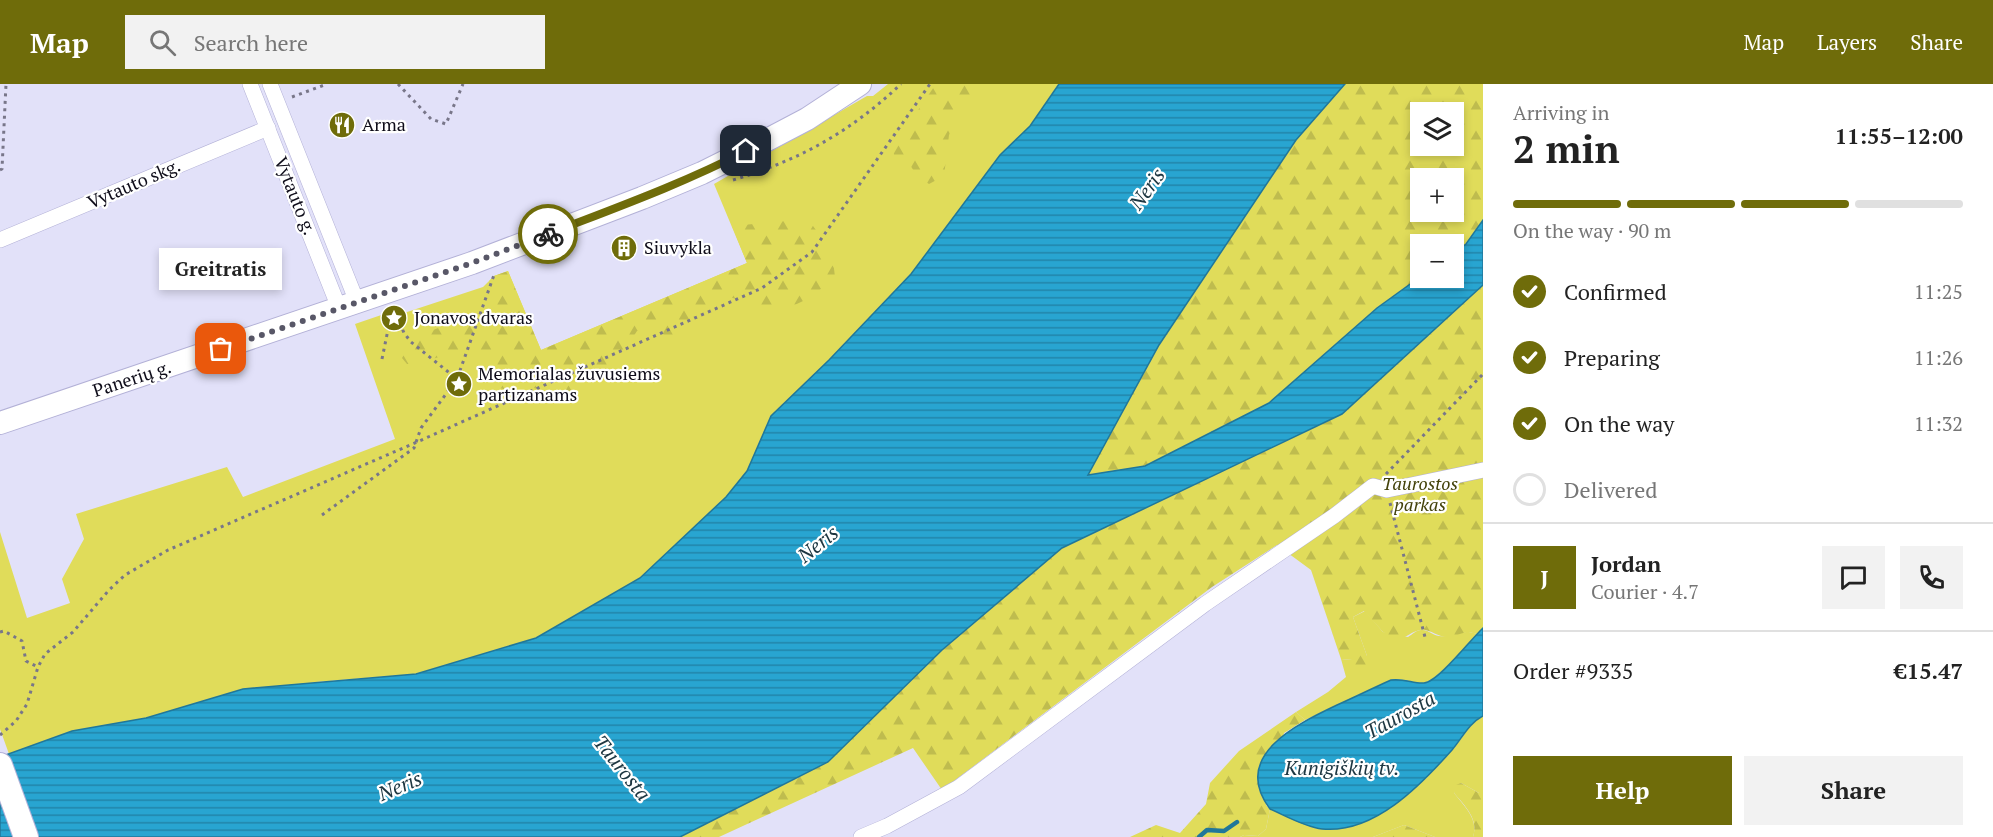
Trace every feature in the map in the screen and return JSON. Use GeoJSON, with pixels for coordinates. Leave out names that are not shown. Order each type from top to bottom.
{"type":"FeatureCollection","features":[{"type":"Feature","properties":{"kind":"main road"},"geometry":{"type":"LineString","coordinates":[[0,765],[26,837]]}},
{"type":"Feature","properties":{"kind":"street","name":"Vytauto g."},"geometry":{"type":"LineString","coordinates":[[250,84],[348,305]]}},
{"type":"Feature","properties":{"kind":"street","name":"Vytauto g."},"geometry":{"type":"LineString","coordinates":[[270,84],[348,305]]}},
{"type":"Feature","properties":{"kind":"street","name":"Panerių g."},"geometry":{"type":"LineString","coordinates":[[0,423],[180,364],[472,263],[642,198],[702,173],[807,119],[860,84]]}},
{"type":"Feature","properties":{"kind":"street","name":"Vytauto skg."},"geometry":{"type":"LineString","coordinates":[[0,240],[268,128]]}},
{"type":"Feature","properties":{"kind":"street"},"geometry":{"type":"LineString","coordinates":[[861,837],[887,826],[958,787],[1205,604],[1334,516],[1380,488],[1483,470]]}},
{"type":"Feature","properties":{"kind":"path"},"geometry":{"type":"LineString","coordinates":[[0,170],[2,169],[6,84]]}},
{"type":"Feature","properties":{"kind":"path"},"geometry":{"type":"LineString","coordinates":[[278,103],[327,84]]}},
{"type":"Feature","properties":{"kind":"path"},"geometry":{"type":"LineString","coordinates":[[398,84],[431,119],[446,124],[463,84]]}},
{"type":"Feature","properties":{"kind":"path"},"geometry":{"type":"LineString","coordinates":[[0,735],[16,721],[27,704],[38,667],[45,654],[74,632],[109,590],[125,575],[150,560],[168,550],[762,288],[812,252],[930,84]]}},
{"type":"Feature","properties":{"kind":"path"},"geometry":{"type":"LineString","coordinates":[[322,515],[414,447],[421,428],[457,379],[494,275]]}},
{"type":"Feature","properties":{"kind":"path"},"geometry":{"type":"LineString","coordinates":[[382,359],[393,307],[404,333],[411,342],[457,379]]}},
{"type":"Feature","properties":{"kind":"path"},"geometry":{"type":"LineString","coordinates":[[1425,637],[1380,488],[1403,459],[1483,374]]}},
{"type":"Feature","properties":{"kind":"path"},"geometry":{"type":"LineString","coordinates":[[0,632],[4,631],[22,641],[26,661],[38,667]]}},
{"type":"Feature","properties":{"kind":"green space"},"geometry":{"type":"Polygon","coordinates":[[[888,84],[1059,84],[1030,126],[1000,155],[911,274],[829,360],[771,416],[747,471],[726,497],[640,578],[536,638],[416,674],[316,682],[146,718],[72,731],[9,754],[0,729],[0,532],[27,618],[70,603],[62,579],[84,539],[76,514],[227,467],[243,497],[395,439],[355,324],[390,312],[404,313],[483,287],[494,276],[508,271],[541,350],[747,263],[714,184],[867,96],[873,96],[888,84]]]}},
{"type":"Feature","properties":{"kind":"green space"},"geometry":{"type":"Polygon","coordinates":[[[936,84],[981,84],[961,106],[949,135],[944,176],[929,184],[917,176],[907,160],[894,155],[892,148],[936,84]]]}},
{"type":"Feature","properties":{"kind":"green space"},"geometry":{"type":"Polygon","coordinates":[[[1345,84],[1483,84],[1483,220],[1466,244],[1464,246],[1464,234],[1410,234],[1410,284],[1377,308],[1269,403],[1145,466],[1087,476],[1159,345],[1296,140],[1345,84]]]}},
{"type":"Feature","properties":{"kind":"green space"},"geometry":{"type":"Polygon","coordinates":[[[796,220],[813,226],[832,252],[835,277],[816,292],[795,305],[779,309],[739,299],[722,298],[709,304],[701,312],[684,336],[669,337],[651,329],[637,331],[631,340],[632,354],[624,369],[594,376],[579,389],[554,395],[534,388],[515,392],[496,387],[472,347],[416,364],[407,364],[402,358],[400,345],[486,309],[492,290],[489,281],[494,276],[508,271],[541,350],[747,263],[732,226],[796,220]]]}},
{"type":"Feature","properties":{"kind":"green space","name":"Taurostos parkas"},"geometry":{"type":"Polygon","coordinates":[[[1483,285],[1483,628],[1477,634],[1465,632],[1448,637],[1420,630],[1398,640],[1383,632],[1364,611],[1353,617],[1367,656],[1367,668],[1360,673],[1352,660],[1341,659],[1311,570],[1277,545],[1212,587],[942,790],[913,748],[719,837],[680,837],[828,762],[942,650],[1062,548],[1342,414],[1483,285]]]}},
{"type":"Feature","properties":{"kind":"green space"},"geometry":{"type":"Polygon","coordinates":[[[1365,611],[1383,632],[1408,637],[1421,630],[1439,636],[1466,632],[1477,634],[1452,662],[1429,681],[1421,683],[1391,680],[1305,720],[1296,712],[1328,692],[1346,677],[1341,659],[1352,660],[1367,656],[1353,617],[1365,611]]]}},
{"type":"Feature","properties":{"kind":"green space"},"geometry":{"type":"Polygon","coordinates":[[[1296,712],[1305,720],[1284,733],[1266,805],[1270,809],[1266,829],[1258,836],[1130,837],[1156,825],[1180,833],[1206,804],[1210,783],[1239,751],[1296,712]]]}},
{"type":"Feature","properties":{"kind":"green space"},"geometry":{"type":"Polygon","coordinates":[[[1483,716],[1483,793],[1461,783],[1454,793],[1472,819],[1473,837],[1435,837],[1404,825],[1373,837],[1240,837],[1258,836],[1266,829],[1270,809],[1320,829],[1410,793],[1454,748],[1474,721],[1483,716]]]}},
{"type":"Feature","properties":{"kind":"green space"},"geometry":{"type":"Polygon","coordinates":[[[1461,783],[1483,793],[1483,837],[1473,837],[1473,819],[1454,793],[1456,785],[1461,783]]]}},
{"type":"Feature","properties":{"kind":"green space"},"geometry":{"type":"Polygon","coordinates":[[[1404,825],[1435,837],[1373,837],[1404,825]]]}},
{"type":"Feature","properties":{"kind":"water","name":"Neris"},"geometry":{"type":"Polygon","coordinates":[[[1059,84],[1345,84],[1296,140],[1159,345],[1088,475],[1145,466],[1269,403],[1377,308],[1410,284],[1410,288],[1464,288],[1464,246],[1483,220],[1483,285],[1342,414],[1062,548],[942,650],[828,762],[680,837],[0,837],[0,757],[72,731],[146,718],[243,689],[416,674],[536,638],[640,578],[726,497],[747,471],[771,416],[829,360],[911,274],[1000,155],[1030,126],[1059,84]]]}},
{"type":"Feature","properties":{"kind":"water","name":"Kunigiškių tv."},"geometry":{"type":"Polygon","coordinates":[[[1483,628],[1483,716],[1470,727],[1452,750],[1411,792],[1378,816],[1341,829],[1316,828],[1270,809],[1260,790],[1258,773],[1263,758],[1273,744],[1304,722],[1391,680],[1420,683],[1430,681],[1446,668],[1483,628]]]}},
{"type":"Feature","properties":{"kind":"waterway","name":"Taurosta"},"geometry":{"type":"LineString","coordinates":[[1199,837],[1207,830],[1224,831],[1237,822]]}},
{"type":"Feature","properties":{"kind":"way so far"},"geometry":{"type":"LineString","coordinates":[[221,349],[472,263],[548,234]]}},
{"type":"Feature","properties":{"kind":"place","name":"Arma"},"geometry":{"type":"Point","coordinates":[342,125]}},
{"type":"Feature","properties":{"kind":"place","name":"Siuvykla"},"geometry":{"type":"Point","coordinates":[624,248]}},
{"type":"Feature","properties":{"kind":"place","name":"Jonavos dvaras"},"geometry":{"type":"Point","coordinates":[394,318]}},
{"type":"Feature","properties":{"kind":"place","name":"Greitratis"},"geometry":{"type":"Point","coordinates":[221,349]}},
{"type":"Feature","properties":{"kind":"place","name":"Memorialas žuvusiems partizanams"},"geometry":{"type":"Point","coordinates":[459,384]}},
{"type":"Feature","properties":{"kind":"route"},"geometry":{"type":"LineString","coordinates":[[548,234],[702,173],[746,151]]}}]}
